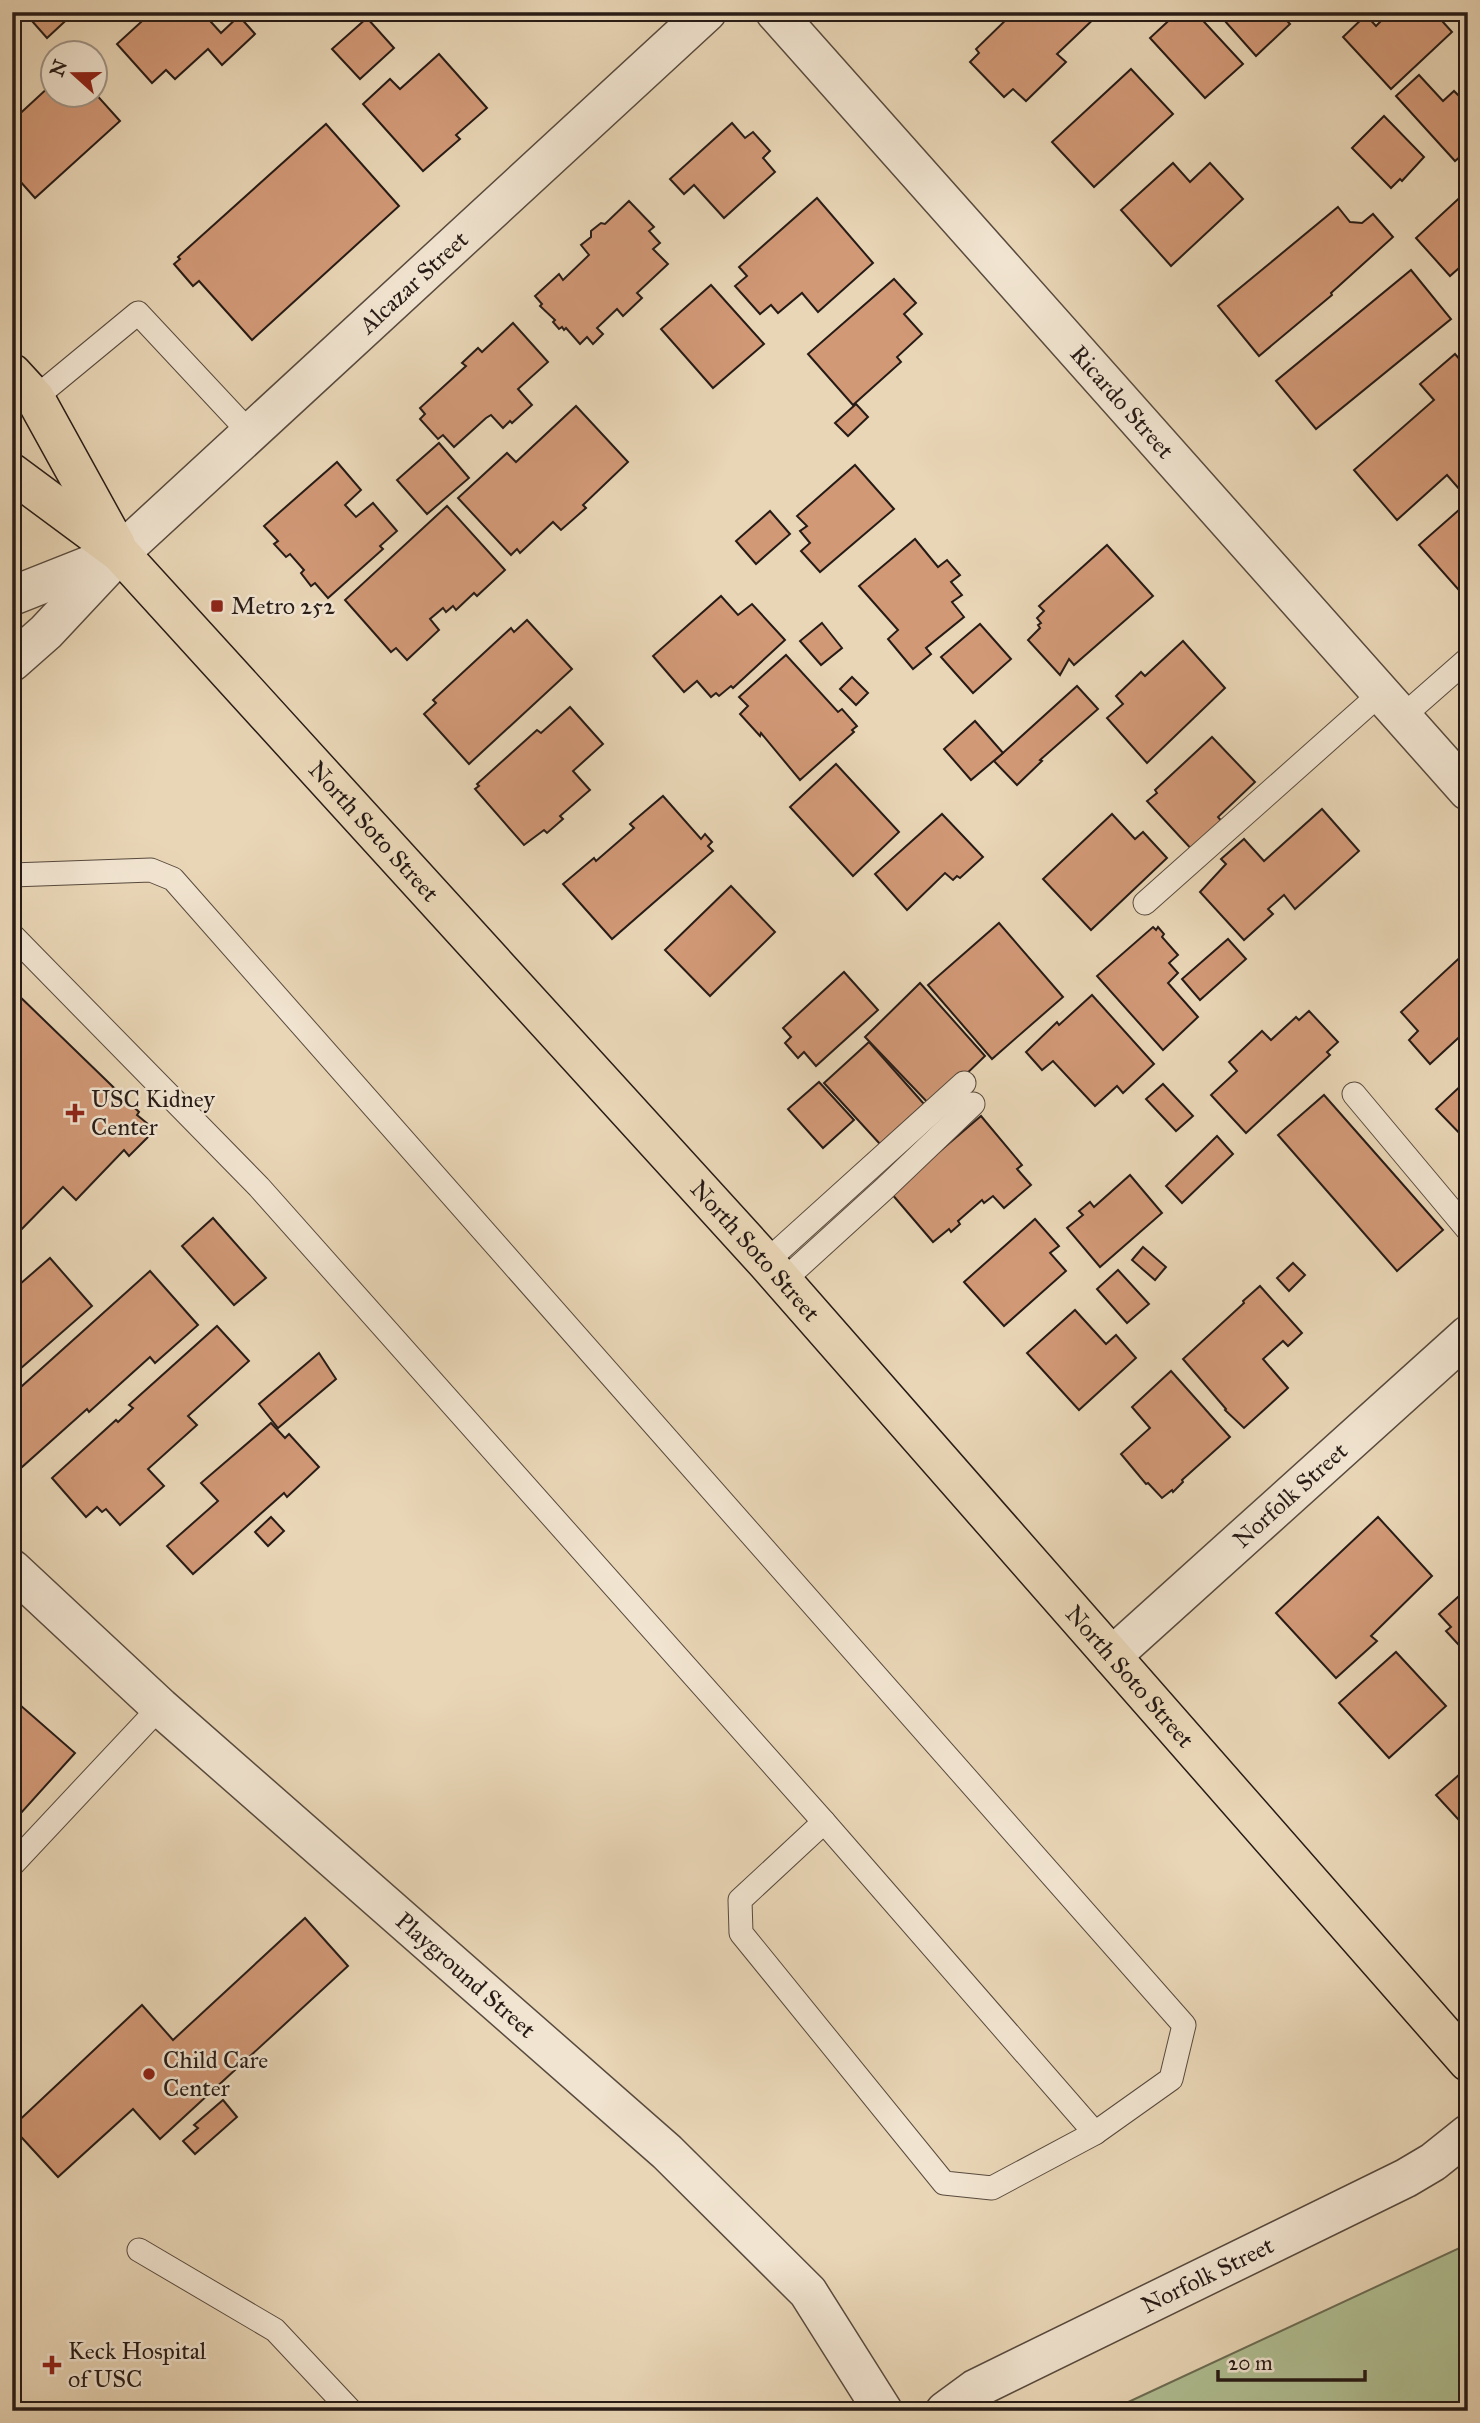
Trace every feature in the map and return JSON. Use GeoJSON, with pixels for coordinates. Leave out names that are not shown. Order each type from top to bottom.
{"type":"FeatureCollection","features":[{"type":"Feature","properties":{"kind":"main road"},"geometry":{"type":"LineString","coordinates":[[23,386],[120,553]]}},
{"type":"Feature","properties":{"kind":"main road","name":"North Soto Street"},"geometry":{"type":"LineString","coordinates":[[12,473],[120,553],[774,1271],[1468,2062]]}},
{"type":"Feature","properties":{"kind":"street","name":"Alcazar Street"},"geometry":{"type":"LineString","coordinates":[[12,662],[46,632],[120,553],[708,12]]}},
{"type":"Feature","properties":{"kind":"street","name":"Ricardo Street"},"geometry":{"type":"LineString","coordinates":[[775,12],[1468,791]]}},
{"type":"Feature","properties":{"kind":"street","name":"Alcazar Street"},"geometry":{"type":"LineString","coordinates":[[12,596],[120,553]]}},
{"type":"Feature","properties":{"kind":"street","name":"Norfolk Street"},"geometry":{"type":"LineString","coordinates":[[1112,1656],[1468,1335]]}},
{"type":"Feature","properties":{"kind":"street","name":"Playground Street"},"geometry":{"type":"LineString","coordinates":[[12,1569],[160,1707],[677,2161],[808,2292],[883,2411]]}},
{"type":"Feature","properties":{"kind":"street","name":"Norfolk Street"},"geometry":{"type":"LineString","coordinates":[[945,2411],[975,2389],[1406,2178],[1433,2162],[1468,2134]]}},
{"type":"Feature","properties":{"kind":"lane"},"geometry":{"type":"LineString","coordinates":[[23,386],[138,313],[250,433]]}},
{"type":"Feature","properties":{"kind":"lane"},"geometry":{"type":"LineString","coordinates":[[1145,903],[1391,705],[1468,659]]}},
{"type":"Feature","properties":{"kind":"lane"},"geometry":{"type":"LineString","coordinates":[[12,874],[151,870],[173,879],[1184,2025],[1171,2080],[1095,2133],[992,2188],[944,2183],[741,1933],[740,1900],[824,1822]]}},
{"type":"Feature","properties":{"kind":"lane"},"geometry":{"type":"LineString","coordinates":[[12,935],[259,1187],[824,1822],[1095,2133]]}},
{"type":"Feature","properties":{"kind":"lane"},"geometry":{"type":"LineString","coordinates":[[774,1271],[969,1094]]}},
{"type":"Feature","properties":{"kind":"lane"},"geometry":{"type":"LineString","coordinates":[[1354,1094],[1468,1230]]}},
{"type":"Feature","properties":{"kind":"lane"},"geometry":{"type":"LineString","coordinates":[[12,1865],[160,1707]]}},
{"type":"Feature","properties":{"kind":"lane"},"geometry":{"type":"LineString","coordinates":[[139,2250],[275,2330],[351,2411]]}},
{"type":"Feature","properties":{"kind":"green space"},"geometry":{"type":"Polygon","coordinates":[[[1468,2244],[1468,2411],[1109,2411],[1468,2244]]]}},
{"type":"Feature","properties":{"kind":"building"},"geometry":{"type":"Polygon","coordinates":[[[24,12],[75,12],[47,38],[24,12]]]}},
{"type":"Feature","properties":{"kind":"building"},"geometry":{"type":"Polygon","coordinates":[[[152,12],[202,12],[221,33],[239,16],[255,34],[222,65],[208,49],[175,79],[166,70],[152,83],[117,44],[152,12]]]}},
{"type":"Feature","properties":{"kind":"building"},"geometry":{"type":"Polygon","coordinates":[[[1014,12],[1101,12],[1057,54],[1066,62],[1026,101],[1013,89],[1004,97],[970,62],[979,53],[976,49],[1014,12]]]}},
{"type":"Feature","properties":{"kind":"building"},"geometry":{"type":"Polygon","coordinates":[[[1178,12],[1195,12],[1243,64],[1205,98],[1150,38],[1178,12]]]}},
{"type":"Feature","properties":{"kind":"building"},"geometry":{"type":"Polygon","coordinates":[[[1231,12],[1279,12],[1290,24],[1256,56],[1224,20],[1231,12]]]}},
{"type":"Feature","properties":{"kind":"building"},"geometry":{"type":"Polygon","coordinates":[[[1390,12],[1434,12],[1452,32],[1391,89],[1343,37],[1366,15],[1376,26],[1390,12]]]}},
{"type":"Feature","properties":{"kind":"building"},"geometry":{"type":"Polygon","coordinates":[[[367,18],[394,48],[360,79],[332,49],[367,18]]]}},
{"type":"Feature","properties":{"kind":"building"},"geometry":{"type":"Polygon","coordinates":[[[439,54],[487,108],[456,135],[460,139],[423,171],[363,104],[390,79],[400,89],[439,54]]]}},
{"type":"Feature","properties":{"kind":"building"},"geometry":{"type":"Polygon","coordinates":[[[1131,69],[1173,114],[1094,187],[1052,142],[1131,69]]]}},
{"type":"Feature","properties":{"kind":"building"},"geometry":{"type":"Polygon","coordinates":[[[1419,75],[1443,101],[1454,91],[1468,105],[1468,150],[1455,161],[1396,96],[1419,75]]]}},
{"type":"Feature","properties":{"kind":"building"},"geometry":{"type":"Polygon","coordinates":[[[38,97],[38,108],[108,108],[120,121],[35,198],[19,180],[12,187],[12,121],[38,97]]]}},
{"type":"Feature","properties":{"kind":"building"},"geometry":{"type":"Polygon","coordinates":[[[1384,116],[1424,157],[1402,181],[1400,179],[1391,188],[1352,148],[1384,116]]]}},
{"type":"Feature","properties":{"kind":"building"},"geometry":{"type":"Polygon","coordinates":[[[732,123],[745,138],[753,132],[770,151],[763,158],[775,172],[724,218],[694,185],[684,194],[670,179],[732,123]]]}},
{"type":"Feature","properties":{"kind":"building"},"geometry":{"type":"Polygon","coordinates":[[[326,124],[399,206],[252,340],[199,281],[193,286],[174,264],[180,259],[178,257],[326,124]]]}},
{"type":"Feature","properties":{"kind":"building"},"geometry":{"type":"Polygon","coordinates":[[[1173,163],[1190,182],[1210,163],[1243,199],[1171,266],[1121,210],[1173,163]]]}},
{"type":"Feature","properties":{"kind":"building"},"geometry":{"type":"Polygon","coordinates":[[[1468,190],[1468,260],[1450,276],[1416,238],[1468,190]]]}},
{"type":"Feature","properties":{"kind":"building"},"geometry":{"type":"Polygon","coordinates":[[[817,198],[873,263],[818,312],[802,293],[778,313],[771,305],[760,314],[735,286],[747,276],[739,267],[817,198]]]}},
{"type":"Feature","properties":{"kind":"building"},"geometry":{"type":"Polygon","coordinates":[[[629,201],[654,227],[649,231],[660,243],[653,249],[668,264],[637,293],[642,298],[623,316],[617,309],[597,328],[603,334],[593,344],[587,337],[580,344],[566,328],[559,329],[535,296],[559,274],[563,280],[589,255],[581,245],[591,237],[591,231],[601,223],[605,224],[629,201]]]}},
{"type":"Feature","properties":{"kind":"building"},"geometry":{"type":"Polygon","coordinates":[[[1338,207],[1350,222],[1362,223],[1373,214],[1393,237],[1331,293],[1332,295],[1259,356],[1218,306],[1338,207]]]}},
{"type":"Feature","properties":{"kind":"building"},"geometry":{"type":"Polygon","coordinates":[[[1411,270],[1451,319],[1316,429],[1276,381],[1411,270]]]}},
{"type":"Feature","properties":{"kind":"building"},"geometry":{"type":"Polygon","coordinates":[[[894,279],[916,303],[904,314],[922,334],[897,357],[901,362],[853,405],[808,354],[894,279]]]}},
{"type":"Feature","properties":{"kind":"building"},"geometry":{"type":"Polygon","coordinates":[[[711,285],[764,344],[713,388],[661,329],[711,285]]]}},
{"type":"Feature","properties":{"kind":"building"},"geometry":{"type":"Polygon","coordinates":[[[513,323],[548,362],[518,389],[532,405],[503,428],[491,415],[454,447],[443,435],[438,439],[420,419],[425,414],[420,408],[466,366],[462,363],[478,348],[482,352],[513,323]]]}},
{"type":"Feature","properties":{"kind":"building"},"geometry":{"type":"Polygon","coordinates":[[[1455,354],[1468,369],[1468,427],[1464,430],[1468,434],[1468,482],[1460,490],[1447,475],[1397,520],[1354,470],[1434,400],[1420,384],[1455,354]]]}},
{"type":"Feature","properties":{"kind":"building"},"geometry":{"type":"Polygon","coordinates":[[[856,404],[868,417],[848,436],[835,423],[856,404]]]}},
{"type":"Feature","properties":{"kind":"building"},"geometry":{"type":"Polygon","coordinates":[[[576,406],[628,462],[583,505],[586,508],[561,530],[553,522],[520,553],[517,549],[511,555],[458,498],[507,453],[516,462],[576,406]]]}},
{"type":"Feature","properties":{"kind":"building"},"geometry":{"type":"Polygon","coordinates":[[[439,443],[469,478],[427,514],[397,480],[439,443]]]}},
{"type":"Feature","properties":{"kind":"building"},"geometry":{"type":"Polygon","coordinates":[[[337,462],[361,490],[345,505],[356,517],[373,503],[397,531],[380,546],[383,549],[328,598],[315,583],[311,586],[301,573],[304,570],[290,554],[286,557],[274,544],[278,541],[264,526],[337,462]]]}},
{"type":"Feature","properties":{"kind":"building"},"geometry":{"type":"Polygon","coordinates":[[[855,465],[894,509],[820,572],[801,551],[810,543],[800,531],[807,526],[797,516],[855,465]]]}},
{"type":"Feature","properties":{"kind":"building"},"geometry":{"type":"Polygon","coordinates":[[[1468,502],[1468,595],[1465,597],[1419,545],[1468,502]]]}},
{"type":"Feature","properties":{"kind":"building"},"geometry":{"type":"Polygon","coordinates":[[[447,506],[505,570],[477,596],[474,593],[456,610],[453,606],[446,612],[443,608],[430,619],[439,630],[407,660],[396,648],[391,652],[345,600],[447,506]]]}},
{"type":"Feature","properties":{"kind":"building"},"geometry":{"type":"Polygon","coordinates":[[[770,511],[790,534],[756,564],[736,541],[770,511]]]}},
{"type":"Feature","properties":{"kind":"building"},"geometry":{"type":"Polygon","coordinates":[[[915,539],[938,567],[947,560],[960,575],[951,582],[962,595],[952,602],[964,617],[926,648],[931,654],[913,669],[888,639],[898,630],[859,586],[915,539]]]}},
{"type":"Feature","properties":{"kind":"building"},"geometry":{"type":"Polygon","coordinates":[[[1107,545],[1153,596],[1074,665],[1069,659],[1060,675],[1028,640],[1040,628],[1038,625],[1041,623],[1037,618],[1044,611],[1039,606],[1107,545]]]}},
{"type":"Feature","properties":{"kind":"building"},"geometry":{"type":"Polygon","coordinates":[[[721,596],[738,615],[752,604],[785,640],[733,688],[731,686],[719,696],[716,693],[711,697],[697,681],[684,692],[653,656],[721,596]]]}},
{"type":"Feature","properties":{"kind":"building"},"geometry":{"type":"Polygon","coordinates":[[[527,620],[572,669],[469,764],[424,714],[436,703],[433,700],[511,628],[514,632],[527,620]]]}},
{"type":"Feature","properties":{"kind":"building"},"geometry":{"type":"Polygon","coordinates":[[[822,623],[842,648],[821,665],[800,641],[822,623]]]}},
{"type":"Feature","properties":{"kind":"building"},"geometry":{"type":"Polygon","coordinates":[[[980,624],[1011,659],[973,693],[941,657],[980,624]]]}},
{"type":"Feature","properties":{"kind":"building"},"geometry":{"type":"Polygon","coordinates":[[[1183,641],[1225,688],[1147,763],[1107,718],[1123,704],[1116,696],[1141,672],[1145,676],[1183,641]]]}},
{"type":"Feature","properties":{"kind":"building"},"geometry":{"type":"Polygon","coordinates":[[[786,655],[838,712],[842,709],[857,726],[852,730],[854,732],[800,780],[761,733],[760,736],[740,714],[748,706],[739,697],[786,655]]]}},
{"type":"Feature","properties":{"kind":"building"},"geometry":{"type":"Polygon","coordinates":[[[852,677],[868,693],[856,705],[840,689],[852,677]]]}},
{"type":"Feature","properties":{"kind":"building"},"geometry":{"type":"Polygon","coordinates":[[[1077,686],[1098,709],[1040,760],[1042,761],[1017,785],[994,761],[1077,686]]]}},
{"type":"Feature","properties":{"kind":"building"},"geometry":{"type":"Polygon","coordinates":[[[570,707],[603,744],[573,771],[590,790],[560,816],[563,819],[547,833],[544,830],[524,845],[475,789],[479,786],[477,784],[537,730],[541,733],[570,707]]]}},
{"type":"Feature","properties":{"kind":"building"},"geometry":{"type":"Polygon","coordinates":[[[975,721],[1003,753],[971,780],[944,749],[975,721]]]}},
{"type":"Feature","properties":{"kind":"building"},"geometry":{"type":"Polygon","coordinates":[[[1212,737],[1255,782],[1218,817],[1223,823],[1195,853],[1147,801],[1157,793],[1155,790],[1212,737]]]}},
{"type":"Feature","properties":{"kind":"building"},"geometry":{"type":"Polygon","coordinates":[[[836,764],[899,832],[853,876],[790,807],[836,764]]]}},
{"type":"Feature","properties":{"kind":"building"},"geometry":{"type":"Polygon","coordinates":[[[663,796],[701,839],[705,834],[712,842],[708,846],[713,851],[612,939],[563,884],[594,858],[596,861],[634,828],[630,824],[663,796]]]}},
{"type":"Feature","properties":{"kind":"building"},"geometry":{"type":"Polygon","coordinates":[[[1322,809],[1359,851],[1295,909],[1284,895],[1268,909],[1273,914],[1244,940],[1200,892],[1226,864],[1221,859],[1244,839],[1264,861],[1322,809]]]}},
{"type":"Feature","properties":{"kind":"building"},"geometry":{"type":"Polygon","coordinates":[[[942,814],[983,857],[960,878],[957,876],[953,880],[945,873],[907,910],[875,874],[942,814]]]}},
{"type":"Feature","properties":{"kind":"building"},"geometry":{"type":"Polygon","coordinates":[[[1112,814],[1135,839],[1143,832],[1167,858],[1091,930],[1043,879],[1112,814]]]}},
{"type":"Feature","properties":{"kind":"building"},"geometry":{"type":"Polygon","coordinates":[[[731,886],[775,932],[710,996],[665,950],[731,886]]]}},
{"type":"Feature","properties":{"kind":"building"},"geometry":{"type":"Polygon","coordinates":[[[999,923],[1063,997],[992,1059],[928,985],[999,923]]]}},
{"type":"Feature","properties":{"kind":"building"},"geometry":{"type":"Polygon","coordinates":[[[1153,927],[1156,930],[1158,927],[1164,934],[1162,937],[1178,955],[1169,963],[1178,973],[1168,983],[1198,1017],[1163,1050],[1097,976],[1153,927]]]}},
{"type":"Feature","properties":{"kind":"building"},"geometry":{"type":"Polygon","coordinates":[[[1228,939],[1246,959],[1200,1000],[1182,979],[1228,939]]]}},
{"type":"Feature","properties":{"kind":"building"},"geometry":{"type":"Polygon","coordinates":[[[1468,950],[1468,1029],[1430,1064],[1409,1040],[1418,1031],[1401,1012],[1468,950]]]}},
{"type":"Feature","properties":{"kind":"building"},"geometry":{"type":"Polygon","coordinates":[[[844,972],[878,1010],[816,1066],[804,1052],[798,1058],[785,1043],[791,1037],[783,1028],[844,972]]]}},
{"type":"Feature","properties":{"kind":"building"},"geometry":{"type":"Polygon","coordinates":[[[920,983],[985,1056],[932,1107],[865,1037],[920,983]]]}},
{"type":"Feature","properties":{"kind":"building","name":"USC Kidney Center"},"geometry":{"type":"Polygon","coordinates":[[[13,990],[139,1112],[137,1115],[148,1124],[144,1128],[151,1134],[129,1156],[124,1150],[76,1200],[63,1187],[12,1239],[13,990]]]}},
{"type":"Feature","properties":{"kind":"building"},"geometry":{"type":"Polygon","coordinates":[[[1092,995],[1154,1064],[1123,1093],[1117,1086],[1095,1106],[1053,1061],[1042,1070],[1026,1052],[1057,1022],[1059,1025],[1092,995]]]}},
{"type":"Feature","properties":{"kind":"building"},"geometry":{"type":"Polygon","coordinates":[[[1309,1011],[1338,1042],[1327,1052],[1330,1055],[1246,1133],[1211,1095],[1237,1071],[1229,1062],[1262,1031],[1271,1040],[1296,1017],[1299,1020],[1309,1011]]]}},
{"type":"Feature","properties":{"kind":"building"},"geometry":{"type":"Polygon","coordinates":[[[869,1042],[924,1104],[880,1144],[824,1083],[869,1042]]]}},
{"type":"Feature","properties":{"kind":"building"},"geometry":{"type":"Polygon","coordinates":[[[1468,1079],[1468,1142],[1436,1109],[1468,1079]]]}},
{"type":"Feature","properties":{"kind":"building"},"geometry":{"type":"Polygon","coordinates":[[[819,1082],[854,1120],[823,1148],[788,1109],[819,1082]]]}},
{"type":"Feature","properties":{"kind":"building"},"geometry":{"type":"Polygon","coordinates":[[[1163,1084],[1193,1116],[1176,1131],[1146,1099],[1163,1084]]]}},
{"type":"Feature","properties":{"kind":"building"},"geometry":{"type":"Polygon","coordinates":[[[1324,1095],[1443,1230],[1397,1271],[1278,1135],[1324,1095]]]}},
{"type":"Feature","properties":{"kind":"building"},"geometry":{"type":"Polygon","coordinates":[[[981,1116],[1022,1165],[1017,1169],[1031,1185],[1004,1208],[993,1196],[984,1203],[982,1200],[958,1221],[960,1224],[951,1232],[949,1229],[933,1242],[891,1193],[981,1116]]]}},
{"type":"Feature","properties":{"kind":"building"},"geometry":{"type":"Polygon","coordinates":[[[1217,1136],[1233,1154],[1182,1203],[1166,1186],[1217,1136]]]}},
{"type":"Feature","properties":{"kind":"building"},"geometry":{"type":"Polygon","coordinates":[[[1130,1175],[1162,1213],[1100,1267],[1067,1228],[1083,1215],[1079,1211],[1090,1202],[1094,1207],[1130,1175]]]}},
{"type":"Feature","properties":{"kind":"building"},"geometry":{"type":"Polygon","coordinates":[[[213,1218],[266,1278],[234,1305],[182,1246],[213,1218]]]}},
{"type":"Feature","properties":{"kind":"building"},"geometry":{"type":"Polygon","coordinates":[[[1035,1219],[1059,1246],[1050,1253],[1066,1271],[1004,1326],[964,1282],[1035,1219]]]}},
{"type":"Feature","properties":{"kind":"building"},"geometry":{"type":"Polygon","coordinates":[[[1143,1247],[1166,1267],[1155,1280],[1132,1260],[1143,1247]]]}},
{"type":"Feature","properties":{"kind":"building"},"geometry":{"type":"Polygon","coordinates":[[[50,1258],[92,1306],[12,1376],[12,1291],[50,1258]]]}},
{"type":"Feature","properties":{"kind":"building"},"geometry":{"type":"Polygon","coordinates":[[[1293,1263],[1305,1275],[1289,1291],[1277,1278],[1293,1263]]]}},
{"type":"Feature","properties":{"kind":"building"},"geometry":{"type":"Polygon","coordinates":[[[1118,1270],[1149,1304],[1127,1323],[1097,1289],[1118,1270]]]}},
{"type":"Feature","properties":{"kind":"building"},"geometry":{"type":"Polygon","coordinates":[[[150,1271],[198,1325],[155,1363],[150,1357],[22,1467],[12,1457],[12,1395],[150,1271]]]}},
{"type":"Feature","properties":{"kind":"building"},"geometry":{"type":"Polygon","coordinates":[[[1260,1286],[1302,1333],[1288,1346],[1283,1341],[1263,1359],[1288,1388],[1244,1428],[1225,1410],[1183,1359],[1260,1286]]]}},
{"type":"Feature","properties":{"kind":"building"},"geometry":{"type":"Polygon","coordinates":[[[1075,1310],[1106,1344],[1116,1335],[1136,1358],[1079,1410],[1027,1353],[1075,1310]]]}},
{"type":"Feature","properties":{"kind":"building"},"geometry":{"type":"Polygon","coordinates":[[[217,1326],[249,1361],[188,1416],[197,1425],[148,1469],[164,1486],[120,1525],[106,1509],[102,1512],[97,1507],[86,1517],[52,1478],[116,1420],[118,1422],[133,1408],[129,1405],[217,1326]]]}},
{"type":"Feature","properties":{"kind":"building"},"geometry":{"type":"Polygon","coordinates":[[[319,1353],[336,1379],[278,1428],[259,1404],[319,1353]]]}},
{"type":"Feature","properties":{"kind":"building"},"geometry":{"type":"Polygon","coordinates":[[[1171,1371],[1230,1437],[1182,1480],[1173,1492],[1172,1490],[1162,1498],[1146,1484],[1121,1454],[1150,1428],[1132,1407],[1171,1371]]]}},
{"type":"Feature","properties":{"kind":"building"},"geometry":{"type":"Polygon","coordinates":[[[271,1423],[285,1438],[289,1434],[319,1467],[287,1497],[284,1493],[193,1574],[167,1546],[218,1501],[201,1483],[271,1423]]]}},
{"type":"Feature","properties":{"kind":"building"},"geometry":{"type":"Polygon","coordinates":[[[271,1517],[284,1531],[268,1546],[255,1532],[271,1517]]]}},
{"type":"Feature","properties":{"kind":"building"},"geometry":{"type":"Polygon","coordinates":[[[1378,1517],[1432,1576],[1371,1636],[1377,1641],[1336,1678],[1276,1613],[1378,1517]]]}},
{"type":"Feature","properties":{"kind":"building"},"geometry":{"type":"Polygon","coordinates":[[[1468,1588],[1468,1655],[1446,1631],[1451,1627],[1439,1614],[1468,1588]]]}},
{"type":"Feature","properties":{"kind":"building"},"geometry":{"type":"Polygon","coordinates":[[[1396,1652],[1446,1706],[1389,1758],[1339,1703],[1396,1652]]]}},
{"type":"Feature","properties":{"kind":"building"},"geometry":{"type":"Polygon","coordinates":[[[12,1698],[75,1753],[12,1823],[12,1698]]]}},
{"type":"Feature","properties":{"kind":"building"},"geometry":{"type":"Polygon","coordinates":[[[1468,1767],[1468,1830],[1436,1795],[1468,1767]]]}},
{"type":"Feature","properties":{"kind":"building","name":"Child Care Center"},"geometry":{"type":"Polygon","coordinates":[[[305,1918],[348,1966],[160,2139],[133,2109],[58,2177],[12,2127],[142,2005],[173,2040],[305,1918]]]}},
{"type":"Feature","properties":{"kind":"building"},"geometry":{"type":"Polygon","coordinates":[[[223,2100],[237,2117],[195,2154],[183,2141],[198,2128],[194,2125],[223,2100]]]}},
{"type":"Feature","properties":{"kind":"place","name":"Metro 252"},"geometry":{"type":"Point","coordinates":[217,606]}},
{"type":"Feature","properties":{"kind":"place","name":"USC Kidney Center"},"geometry":{"type":"Point","coordinates":[75,1113]}},
{"type":"Feature","properties":{"kind":"place","name":"Child Care Center"},"geometry":{"type":"Point","coordinates":[149,2074]}},
{"type":"Feature","properties":{"kind":"place","name":"Keck Hospital of USC"},"geometry":{"type":"Point","coordinates":[52,2365]}}]}
